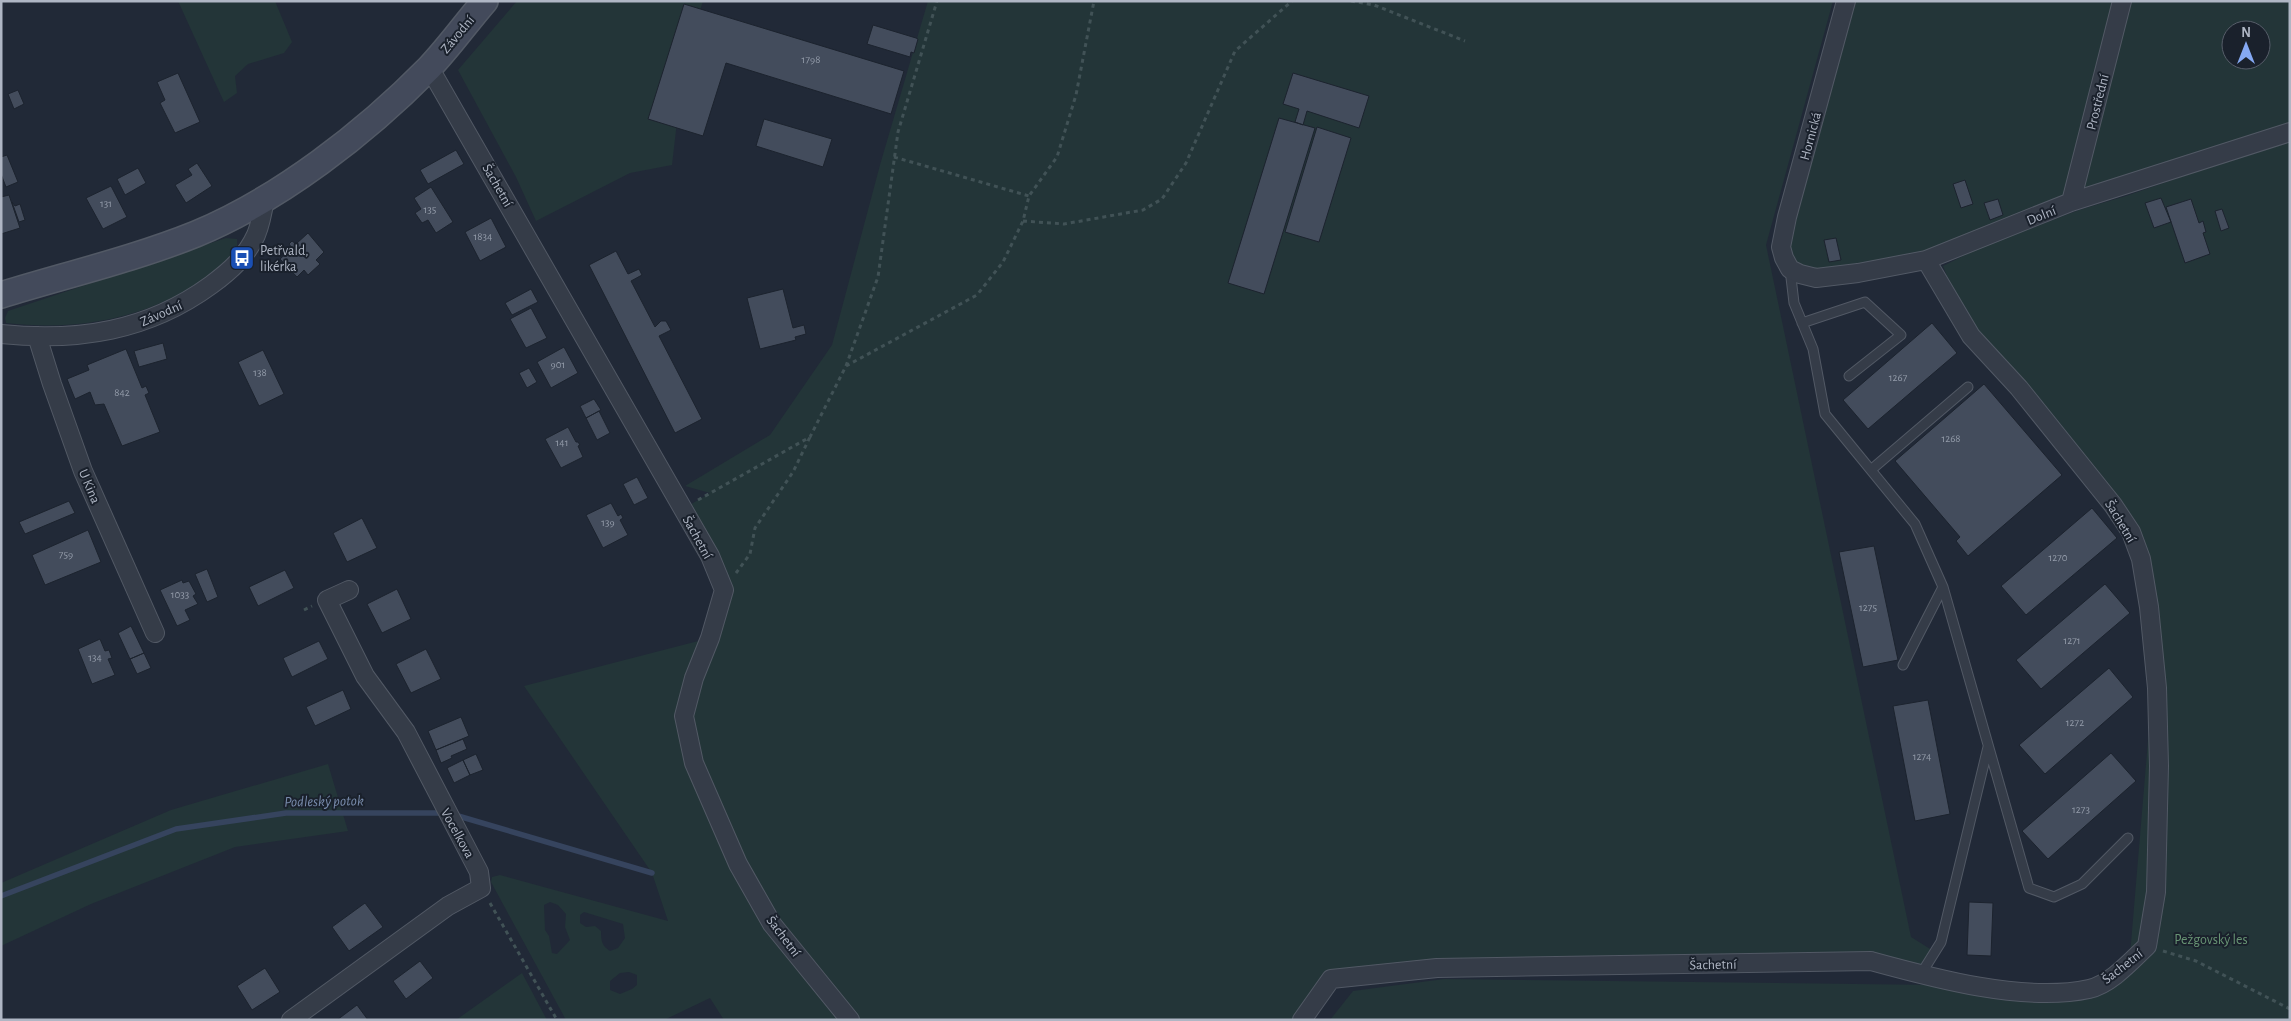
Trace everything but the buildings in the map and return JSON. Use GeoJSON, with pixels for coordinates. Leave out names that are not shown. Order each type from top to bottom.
{"type":"FeatureCollection","features":[{"type":"Feature","properties":{"kind":"street","name":"Závodní"},"geometry":{"type":"LineString","coordinates":[[1,294],[195,234],[265,198],[350,137],[429,67],[485,1]]}},
{"type":"Feature","properties":{"kind":"street","name":"Hornická"},"geometry":{"type":"LineString","coordinates":[[1790,269],[1784,258],[1782,247],[1788,216],[1846,1]]}},
{"type":"Feature","properties":{"kind":"street","name":"Prostřední"},"geometry":{"type":"LineString","coordinates":[[2071,202],[2122,1]]}},
{"type":"Feature","properties":{"kind":"street","name":"Šachetní"},"geometry":{"type":"LineString","coordinates":[[429,67],[710,556],[724,590],[710,638],[694,678],[684,716],[694,762],[738,864],[772,924],[850,1020]]}},
{"type":"Feature","properties":{"kind":"street","name":"Dolní"},"geometry":{"type":"LineString","coordinates":[[1790,269],[1816,278],[1858,273],[1926,260],[2071,202],[2290,132]]}},
{"type":"Feature","properties":{"kind":"street","name":"Závodní"},"geometry":{"type":"LineString","coordinates":[[1,334],[38,336],[112,330],[151,320],[184,304],[224,276],[242,258],[256,234],[265,198]]}},
{"type":"Feature","properties":{"kind":"street","name":"Šachetní"},"geometry":{"type":"LineString","coordinates":[[1302,1020],[1330,979],[1437,968],[1870,960],[1921,974],[2006,990],[2054,992],[2090,989],[2114,976],[2147,946],[2156,892],[2159,766],[2157,688],[2149,607],[2141,559],[2131,532],[2113,505],[2019,388],[1971,336],[1926,260]]}},
{"type":"Feature","properties":{"kind":"street","name":"U Kina"},"geometry":{"type":"LineString","coordinates":[[38,336],[52,384],[83,471],[155,632]]}},
{"type":"Feature","properties":{"kind":"street","name":"Vocelkova"},"geometry":{"type":"LineString","coordinates":[[349,590],[327,600],[365,676],[406,732],[479,872],[481,888]]}},
{"type":"Feature","properties":{"kind":"street"},"geometry":{"type":"LineString","coordinates":[[291,1020],[448,906],[481,888]]}},
{"type":"Feature","properties":{"kind":"lane"},"geometry":{"type":"LineString","coordinates":[[1790,269],[1794,302],[1813,349],[1825,414],[1872,469],[1915,524],[1943,587],[2030,888],[2054,897],[2082,884],[2128,838]]}},
{"type":"Feature","properties":{"kind":"lane"},"geometry":{"type":"LineString","coordinates":[[1802,323],[1865,302],[1901,335],[1849,376]]}},
{"type":"Feature","properties":{"kind":"lane"},"geometry":{"type":"LineString","coordinates":[[1872,469],[1968,387]]}},
{"type":"Feature","properties":{"kind":"lane"},"geometry":{"type":"LineString","coordinates":[[1903,665],[1943,587]]}},
{"type":"Feature","properties":{"kind":"lane"},"geometry":{"type":"LineString","coordinates":[[1921,974],[1941,942],[1988,747]]}},
{"type":"Feature","properties":{"kind":"path"},"geometry":{"type":"LineString","coordinates":[[724,590],[750,554],[756,528],[793,472],[846,366],[878,277],[898,132],[937,1]]}},
{"type":"Feature","properties":{"kind":"path"},"geometry":{"type":"LineString","coordinates":[[846,366],[978,295],[1003,262],[1023,221],[1029,196],[1057,157],[1076,95],[1094,1]]}},
{"type":"Feature","properties":{"kind":"path"},"geometry":{"type":"LineString","coordinates":[[1023,221],[1064,224],[1143,210],[1162,199],[1186,163],[1235,51],[1292,1]]}},
{"type":"Feature","properties":{"kind":"path"},"geometry":{"type":"LineString","coordinates":[[1350,1],[1374,5],[1465,41]]}},
{"type":"Feature","properties":{"kind":"path"},"geometry":{"type":"LineString","coordinates":[[894,157],[1029,196]]}},
{"type":"Feature","properties":{"kind":"path"},"geometry":{"type":"LineString","coordinates":[[682,509],[810,437]]}},
{"type":"Feature","properties":{"kind":"path"},"geometry":{"type":"LineString","coordinates":[[481,888],[557,1020]]}},
{"type":"Feature","properties":{"kind":"path"},"geometry":{"type":"LineString","coordinates":[[2147,946],[2196,960],[2290,1009]]}},
{"type":"Feature","properties":{"kind":"green space"},"geometry":{"type":"Polygon","coordinates":[[[178,1],[275,1],[292,42],[284,53],[248,64],[235,76],[237,93],[224,102],[178,1]]]}},
{"type":"Feature","properties":{"kind":"green space"},"geometry":{"type":"Polygon","coordinates":[[[517,1],[703,1],[684,61],[672,165],[630,173],[536,221],[516,177],[458,70],[517,1]]]}},
{"type":"Feature","properties":{"kind":"green space"},"geometry":{"type":"Polygon","coordinates":[[[928,1],[1833,1],[1766,245],[1911,937],[1935,952],[1921,974],[1870,961],[1331,979],[1302,1020],[724,1020],[710,998],[664,1020],[566,1020],[491,882],[492,877],[500,875],[668,921],[652,873],[524,686],[710,638],[724,589],[683,509],[710,493],[685,486],[770,435],[832,345],[880,165],[928,1]],[[550,902],[544,905],[545,930],[549,936],[552,953],[557,954],[570,940],[565,927],[566,914],[558,905],[550,902]],[[584,912],[580,915],[580,923],[586,927],[595,926],[601,931],[603,943],[610,951],[618,948],[625,938],[623,924],[584,912]],[[629,972],[620,973],[610,981],[610,990],[620,994],[637,985],[637,975],[629,972]]]}},
{"type":"Feature","properties":{"kind":"green space"},"geometry":{"type":"Polygon","coordinates":[[[1856,1],[2290,1],[2290,132],[1926,260],[1816,278],[1787,253],[1856,1]]]}},
{"type":"Feature","properties":{"kind":"green space","name":"Pežgovský les"},"geometry":{"type":"Polygon","coordinates":[[[2290,139],[2290,1020],[1330,1020],[1353,991],[1444,979],[2106,987],[2130,955],[2152,693],[2135,531],[1985,344],[1951,286],[1943,266],[1983,246],[2079,210],[2126,196],[2290,139]]]}},
{"type":"Feature","properties":{"kind":"green space"},"geometry":{"type":"Polygon","coordinates":[[[226,238],[237,239],[237,249],[214,271],[188,289],[161,303],[131,314],[101,321],[69,325],[6,323],[5,318],[8,311],[226,238]]]}},
{"type":"Feature","properties":{"kind":"green space"},"geometry":{"type":"Polygon","coordinates":[[[328,764],[348,831],[235,847],[91,904],[1,946],[1,883],[171,810],[328,764]]]}},
{"type":"Feature","properties":{"kind":"green space"},"geometry":{"type":"Polygon","coordinates":[[[522,973],[547,1020],[456,1020],[522,973]]]}},
{"type":"Feature","properties":{"kind":"waterway","name":"Podleský potok"},"geometry":{"type":"LineString","coordinates":[[1,896],[176,829],[286,813],[448,813],[652,873]]}},
{"type":"Feature","properties":{"kind":"place","name":"Petřvald, likérka"},"geometry":{"type":"Point","coordinates":[242,258]}}]}
